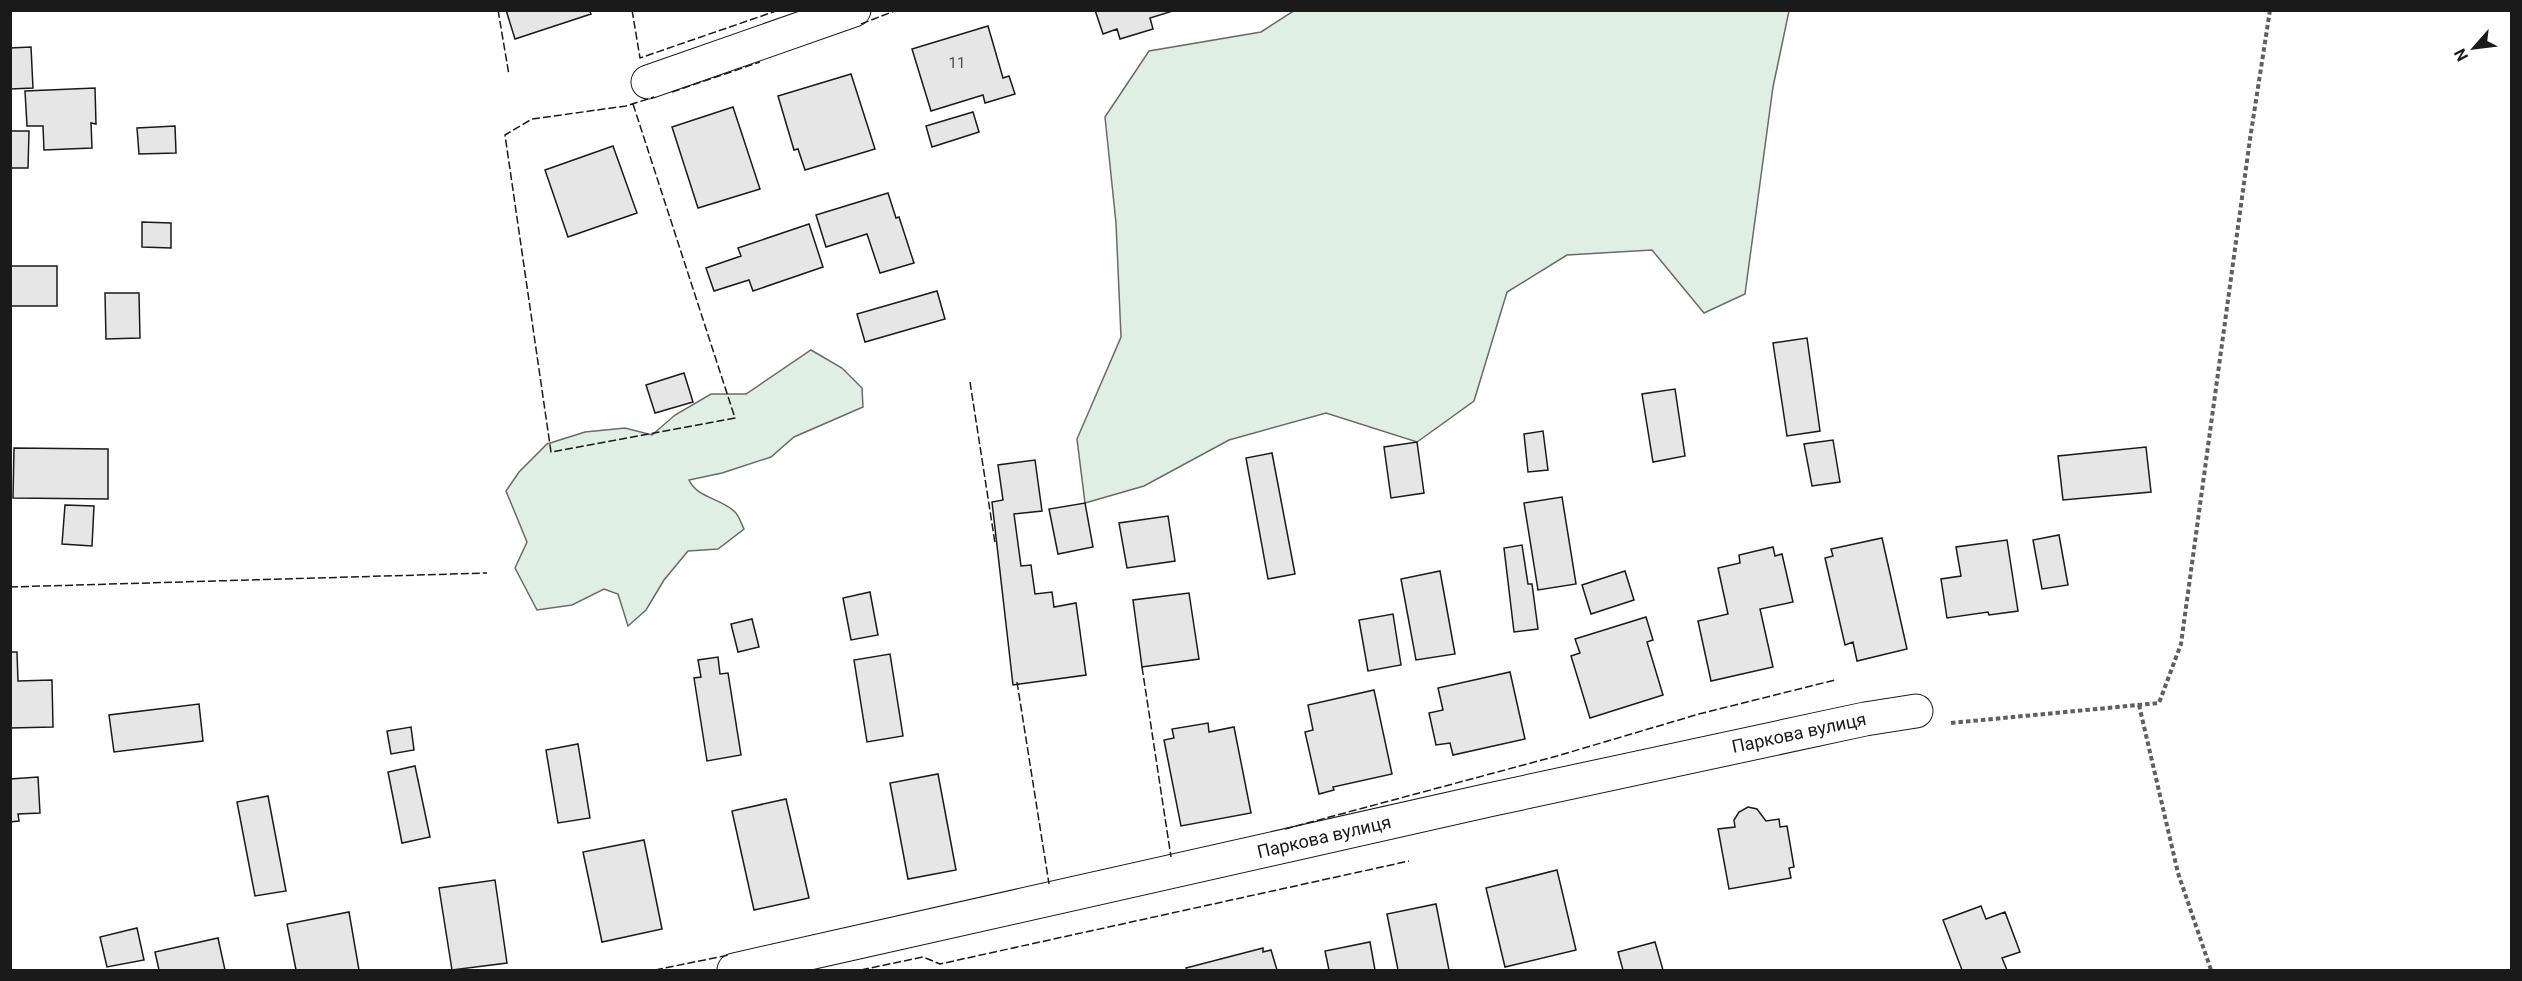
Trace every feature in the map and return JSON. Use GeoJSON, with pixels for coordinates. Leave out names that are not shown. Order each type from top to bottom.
{"type":"FeatureCollection","features":[{"type":"Feature","properties":{"kind":"street"},"geometry":{"type":"LineString","coordinates":[[648,82],[854,10]]}},
{"type":"Feature","properties":{"kind":"street","name":"Паркова вулиця"},"geometry":{"type":"LineString","coordinates":[[734,970],[1500,797],[1865,719],[1916,711]]}},
{"type":"Feature","properties":{"kind":"path"},"geometry":{"type":"LineString","coordinates":[[1916,711],[1947,723],[2159,703],[2181,644],[2250,139],[2270,10]]}},
{"type":"Feature","properties":{"kind":"path"},"geometry":{"type":"LineString","coordinates":[[2139,705],[2178,873],[2211,970]]}},
{"type":"Feature","properties":{"kind":"green space"},"geometry":{"type":"Polygon","coordinates":[[[1295,10],[1789,11],[1773,87],[1745,294],[1704,313],[1652,250],[1567,255],[1507,292],[1474,401],[1417,442],[1326,413],[1229,440],[1144,486],[1085,503],[1077,439],[1121,337],[1116,223],[1105,117],[1149,51],[1261,32],[1295,10]]]}},
{"type":"Feature","properties":{"kind":"green space"},"geometry":{"type":"Polygon","coordinates":[[[811,350],[842,368],[862,388],[863,407],[794,437],[771,457],[722,473],[689,480],[698,491],[735,512],[744,529],[718,549],[688,551],[664,580],[646,610],[628,626],[618,594],[604,589],[572,605],[537,610],[515,568],[527,542],[506,491],[519,472],[547,444],[585,432],[625,428],[652,435],[675,415],[711,394],[746,394],[811,350]]]}},
{"type":"Feature","properties":{"kind":"building"},"geometry":{"type":"Polygon","coordinates":[[[506,10],[589,10],[591,14],[515,39],[506,10]]]}},
{"type":"Feature","properties":{"kind":"building"},"geometry":{"type":"Polygon","coordinates":[[[1095,10],[1173,11],[1150,18],[1153,29],[1120,39],[1117,29],[1103,34],[1095,10]]]}},
{"type":"Feature","properties":{"kind":"building"},"geometry":{"type":"Polygon","coordinates":[[[988,26],[1003,78],[1009,76],[1015,94],[985,103],[983,95],[931,111],[912,49],[988,26]]]}},
{"type":"Feature","properties":{"kind":"building"},"geometry":{"type":"Polygon","coordinates":[[[31,47],[33,88],[10,89],[10,48],[31,47]]]}},
{"type":"Feature","properties":{"kind":"building"},"geometry":{"type":"Polygon","coordinates":[[[851,74],[875,149],[805,170],[798,149],[794,150],[778,96],[851,74]]]}},
{"type":"Feature","properties":{"kind":"building"},"geometry":{"type":"Polygon","coordinates":[[[95,88],[96,124],[91,123],[92,148],[44,150],[43,126],[27,126],[25,91],[95,88]]]}},
{"type":"Feature","properties":{"kind":"building"},"geometry":{"type":"Polygon","coordinates":[[[733,107],[760,189],[698,208],[672,127],[733,107]]]}},
{"type":"Feature","properties":{"kind":"building"},"geometry":{"type":"Polygon","coordinates":[[[973,112],[979,132],[932,147],[926,126],[973,112]]]}},
{"type":"Feature","properties":{"kind":"building"},"geometry":{"type":"Polygon","coordinates":[[[175,126],[176,153],[139,154],[137,128],[175,126]]]}},
{"type":"Feature","properties":{"kind":"building"},"geometry":{"type":"Polygon","coordinates":[[[10,131],[29,131],[28,168],[11,168],[11,180],[10,131]]]}},
{"type":"Feature","properties":{"kind":"building"},"geometry":{"type":"Polygon","coordinates":[[[613,146],[637,213],[568,237],[545,170],[613,146]]]}},
{"type":"Feature","properties":{"kind":"building"},"geometry":{"type":"Polygon","coordinates":[[[888,193],[896,218],[899,217],[914,263],[880,273],[867,234],[826,247],[816,215],[888,193]]]}},
{"type":"Feature","properties":{"kind":"building"},"geometry":{"type":"Polygon","coordinates":[[[142,222],[171,223],[171,248],[142,247],[142,222]]]}},
{"type":"Feature","properties":{"kind":"building"},"geometry":{"type":"Polygon","coordinates":[[[809,224],[823,267],[753,291],[749,280],[714,291],[706,268],[741,256],[738,248],[809,224]]]}},
{"type":"Feature","properties":{"kind":"building"},"geometry":{"type":"Polygon","coordinates":[[[10,266],[57,266],[57,306],[10,306],[10,266]]]}},
{"type":"Feature","properties":{"kind":"building"},"geometry":{"type":"Polygon","coordinates":[[[937,291],[945,319],[865,342],[857,314],[937,291]]]}},
{"type":"Feature","properties":{"kind":"building"},"geometry":{"type":"Polygon","coordinates":[[[105,293],[139,293],[140,338],[106,339],[105,293]]]}},
{"type":"Feature","properties":{"kind":"building"},"geometry":{"type":"Polygon","coordinates":[[[1807,338],[1820,431],[1787,436],[1773,343],[1807,338]]]}},
{"type":"Feature","properties":{"kind":"building"},"geometry":{"type":"Polygon","coordinates":[[[684,373],[693,402],[655,413],[646,385],[684,373]]]}},
{"type":"Feature","properties":{"kind":"building"},"geometry":{"type":"Polygon","coordinates":[[[1675,389],[1685,456],[1653,462],[1642,394],[1675,389]]]}},
{"type":"Feature","properties":{"kind":"building"},"geometry":{"type":"Polygon","coordinates":[[[1543,431],[1548,470],[1528,472],[1524,434],[1543,431]]]}},
{"type":"Feature","properties":{"kind":"building"},"geometry":{"type":"Polygon","coordinates":[[[1833,440],[1840,482],[1812,486],[1804,444],[1833,440]]]}},
{"type":"Feature","properties":{"kind":"building"},"geometry":{"type":"Polygon","coordinates":[[[1417,442],[1424,493],[1391,498],[1384,447],[1417,442]]]}},
{"type":"Feature","properties":{"kind":"building"},"geometry":{"type":"Polygon","coordinates":[[[2146,447],[2151,492],[2063,500],[2058,456],[2146,447]]]}},
{"type":"Feature","properties":{"kind":"building"},"geometry":{"type":"Polygon","coordinates":[[[14,448],[108,449],[108,499],[13,498],[14,448]]]}},
{"type":"Feature","properties":{"kind":"building"},"geometry":{"type":"Polygon","coordinates":[[[1272,453],[1295,574],[1268,579],[1246,458],[1272,453]]]}},
{"type":"Feature","properties":{"kind":"building"},"geometry":{"type":"Polygon","coordinates":[[[1035,460],[1042,511],[1014,514],[1021,566],[1031,565],[1035,594],[1052,592],[1054,607],[1076,603],[1086,675],[1013,685],[992,502],[1003,500],[998,465],[1035,460]]]}},
{"type":"Feature","properties":{"kind":"building"},"geometry":{"type":"Polygon","coordinates":[[[1562,497],[1576,584],[1538,590],[1524,503],[1562,497]]]}},
{"type":"Feature","properties":{"kind":"building"},"geometry":{"type":"Polygon","coordinates":[[[1085,503],[1093,547],[1058,554],[1049,509],[1085,503]]]}},
{"type":"Feature","properties":{"kind":"building"},"geometry":{"type":"Polygon","coordinates":[[[65,505],[94,506],[92,546],[62,544],[65,505]]]}},
{"type":"Feature","properties":{"kind":"building"},"geometry":{"type":"Polygon","coordinates":[[[1168,516],[1175,561],[1127,568],[1119,523],[1168,516]]]}},
{"type":"Feature","properties":{"kind":"building"},"geometry":{"type":"Polygon","coordinates":[[[2059,535],[2068,585],[2042,589],[2033,540],[2059,535]]]}},
{"type":"Feature","properties":{"kind":"building"},"geometry":{"type":"Polygon","coordinates":[[[1882,538],[1907,649],[1857,661],[1853,642],[1845,645],[1825,558],[1833,556],[1831,549],[1882,538]]]}},
{"type":"Feature","properties":{"kind":"building"},"geometry":{"type":"Polygon","coordinates":[[[2007,540],[2018,611],[1989,615],[1988,612],[1947,618],[1941,579],[1961,576],[1956,547],[2007,540]]]}},
{"type":"Feature","properties":{"kind":"building"},"geometry":{"type":"Polygon","coordinates":[[[1522,545],[1528,584],[1532,584],[1538,629],[1514,632],[1504,548],[1522,545]]]}},
{"type":"Feature","properties":{"kind":"building"},"geometry":{"type":"Polygon","coordinates":[[[1773,547],[1775,556],[1782,554],[1793,602],[1760,609],[1773,667],[1711,681],[1698,621],[1728,614],[1718,568],[1740,563],[1739,555],[1773,547]]]}},
{"type":"Feature","properties":{"kind":"building"},"geometry":{"type":"Polygon","coordinates":[[[1440,571],[1455,654],[1416,660],[1401,579],[1440,571]]]}},
{"type":"Feature","properties":{"kind":"building"},"geometry":{"type":"Polygon","coordinates":[[[1625,571],[1634,600],[1591,614],[1582,585],[1625,571]]]}},
{"type":"Feature","properties":{"kind":"building"},"geometry":{"type":"Polygon","coordinates":[[[870,592],[878,635],[851,640],[843,598],[870,592]]]}},
{"type":"Feature","properties":{"kind":"building"},"geometry":{"type":"Polygon","coordinates":[[[1189,593],[1199,659],[1142,667],[1133,600],[1189,593]]]}},
{"type":"Feature","properties":{"kind":"building"},"geometry":{"type":"Polygon","coordinates":[[[1393,614],[1401,665],[1368,671],[1359,620],[1393,614]]]}},
{"type":"Feature","properties":{"kind":"building"},"geometry":{"type":"Polygon","coordinates":[[[1646,617],[1653,640],[1647,642],[1663,695],[1590,718],[1571,656],[1580,653],[1575,639],[1646,617]]]}},
{"type":"Feature","properties":{"kind":"building"},"geometry":{"type":"Polygon","coordinates":[[[752,619],[759,647],[738,652],[731,624],[752,619]]]}},
{"type":"Feature","properties":{"kind":"building"},"geometry":{"type":"Polygon","coordinates":[[[10,652],[17,652],[18,681],[52,680],[53,727],[10,728],[10,652]]]}},
{"type":"Feature","properties":{"kind":"building"},"geometry":{"type":"Polygon","coordinates":[[[890,654],[903,736],[867,742],[854,660],[890,654]]]}},
{"type":"Feature","properties":{"kind":"building"},"geometry":{"type":"Polygon","coordinates":[[[718,657],[720,674],[728,673],[741,755],[707,761],[694,678],[701,677],[698,660],[718,657]]]}},
{"type":"Feature","properties":{"kind":"building"},"geometry":{"type":"Polygon","coordinates":[[[1510,672],[1525,739],[1453,755],[1450,743],[1436,745],[1429,713],[1443,710],[1438,688],[1510,672]]]}},
{"type":"Feature","properties":{"kind":"building"},"geometry":{"type":"Polygon","coordinates":[[[1374,690],[1392,774],[1333,787],[1334,790],[1319,794],[1305,732],[1313,730],[1308,705],[1374,690]]]}},
{"type":"Feature","properties":{"kind":"building"},"geometry":{"type":"Polygon","coordinates":[[[199,704],[203,741],[114,752],[109,715],[199,704]]]}},
{"type":"Feature","properties":{"kind":"building"},"geometry":{"type":"Polygon","coordinates":[[[1208,723],[1209,732],[1234,727],[1251,813],[1181,826],[1164,740],[1174,738],[1172,729],[1208,723]]]}},
{"type":"Feature","properties":{"kind":"building"},"geometry":{"type":"Polygon","coordinates":[[[411,727],[414,750],[391,754],[387,731],[411,727]]]}},
{"type":"Feature","properties":{"kind":"building"},"geometry":{"type":"Polygon","coordinates":[[[578,744],[590,818],[558,823],[546,750],[578,744]]]}},
{"type":"Feature","properties":{"kind":"building"},"geometry":{"type":"Polygon","coordinates":[[[415,766],[430,837],[402,843],[388,772],[415,766]]]}},
{"type":"Feature","properties":{"kind":"building"},"geometry":{"type":"Polygon","coordinates":[[[938,774],[956,870],[908,879],[890,783],[938,774]]]}},
{"type":"Feature","properties":{"kind":"building"},"geometry":{"type":"Polygon","coordinates":[[[38,777],[40,813],[18,814],[19,821],[10,822],[10,779],[38,777]]]}},
{"type":"Feature","properties":{"kind":"building"},"geometry":{"type":"Polygon","coordinates":[[[268,796],[286,891],[255,896],[237,802],[268,796]]]}},
{"type":"Feature","properties":{"kind":"building"},"geometry":{"type":"Polygon","coordinates":[[[786,799],[809,898],[754,910],[732,811],[786,799]]]}},
{"type":"Feature","properties":{"kind":"building"},"geometry":{"type":"Polygon","coordinates":[[[1748,807],[1757,809],[1766,821],[1779,819],[1780,827],[1787,826],[1794,867],[1789,868],[1791,878],[1729,889],[1718,829],[1735,827],[1734,820],[1739,812],[1748,807]]]}},
{"type":"Feature","properties":{"kind":"building"},"geometry":{"type":"Polygon","coordinates":[[[644,840],[662,929],[602,942],[583,852],[644,840]]]}},
{"type":"Feature","properties":{"kind":"building"},"geometry":{"type":"Polygon","coordinates":[[[1557,870],[1576,950],[1505,967],[1486,888],[1557,870]]]}},
{"type":"Feature","properties":{"kind":"building"},"geometry":{"type":"Polygon","coordinates":[[[495,880],[507,963],[452,970],[439,888],[495,880]]]}},
{"type":"Feature","properties":{"kind":"building"},"geometry":{"type":"Polygon","coordinates":[[[1436,904],[1449,970],[1398,970],[1387,914],[1436,904]]]}},
{"type":"Feature","properties":{"kind":"building"},"geometry":{"type":"Polygon","coordinates":[[[1981,906],[1986,919],[2005,912],[2020,952],[2002,958],[2007,970],[1962,970],[1943,920],[1981,906]]]}},
{"type":"Feature","properties":{"kind":"building"},"geometry":{"type":"Polygon","coordinates":[[[349,912],[359,970],[296,970],[287,924],[349,912]]]}},
{"type":"Feature","properties":{"kind":"building"},"geometry":{"type":"Polygon","coordinates":[[[137,928],[144,960],[107,967],[100,937],[137,928]]]}},
{"type":"Feature","properties":{"kind":"building"},"geometry":{"type":"Polygon","coordinates":[[[218,938],[225,970],[159,970],[155,952],[218,938]]]}},
{"type":"Feature","properties":{"kind":"building"},"geometry":{"type":"Polygon","coordinates":[[[1370,942],[1375,970],[1329,970],[1325,951],[1370,942]]]}},
{"type":"Feature","properties":{"kind":"building"},"geometry":{"type":"Polygon","coordinates":[[[1655,942],[1663,970],[1623,970],[1618,952],[1655,942]]]}},
{"type":"Feature","properties":{"kind":"building"},"geometry":{"type":"Polygon","coordinates":[[[1263,948],[1263,952],[1271,950],[1277,970],[1187,970],[1186,968],[1263,948]]]}},
{"type":"Feature","properties":{"kind":"fence"},"geometry":{"type":"LineString","coordinates":[[498,10],[509,75]]}},
{"type":"Feature","properties":{"kind":"fence"},"geometry":{"type":"LineString","coordinates":[[632,10],[640,58],[779,10]]}},
{"type":"Feature","properties":{"kind":"fence"},"geometry":{"type":"LineString","coordinates":[[861,24],[897,10]]}},
{"type":"Feature","properties":{"kind":"fence"},"geometry":{"type":"LineString","coordinates":[[672,92],[760,62]]}},
{"type":"Feature","properties":{"kind":"fence"},"geometry":{"type":"LineString","coordinates":[[633,104],[735,418],[551,452],[505,135],[532,119],[626,106],[654,97]]}},
{"type":"Feature","properties":{"kind":"fence"},"geometry":{"type":"LineString","coordinates":[[970,382],[995,543]]}},
{"type":"Feature","properties":{"kind":"fence"},"geometry":{"type":"LineString","coordinates":[[10,587],[487,573]]}},
{"type":"Feature","properties":{"kind":"fence"},"geometry":{"type":"LineString","coordinates":[[1142,667],[1171,857]]}},
{"type":"Feature","properties":{"kind":"fence"},"geometry":{"type":"LineString","coordinates":[[1285,829],[1557,756],[1699,714],[1835,680]]}},
{"type":"Feature","properties":{"kind":"fence"},"geometry":{"type":"LineString","coordinates":[[1017,682],[1049,884]]}},
{"type":"Feature","properties":{"kind":"fence"},"geometry":{"type":"LineString","coordinates":[[861,970],[923,957],[940,964],[1409,861]]}},
{"type":"Feature","properties":{"kind":"fence"},"geometry":{"type":"LineString","coordinates":[[655,970],[729,955]]}}]}
